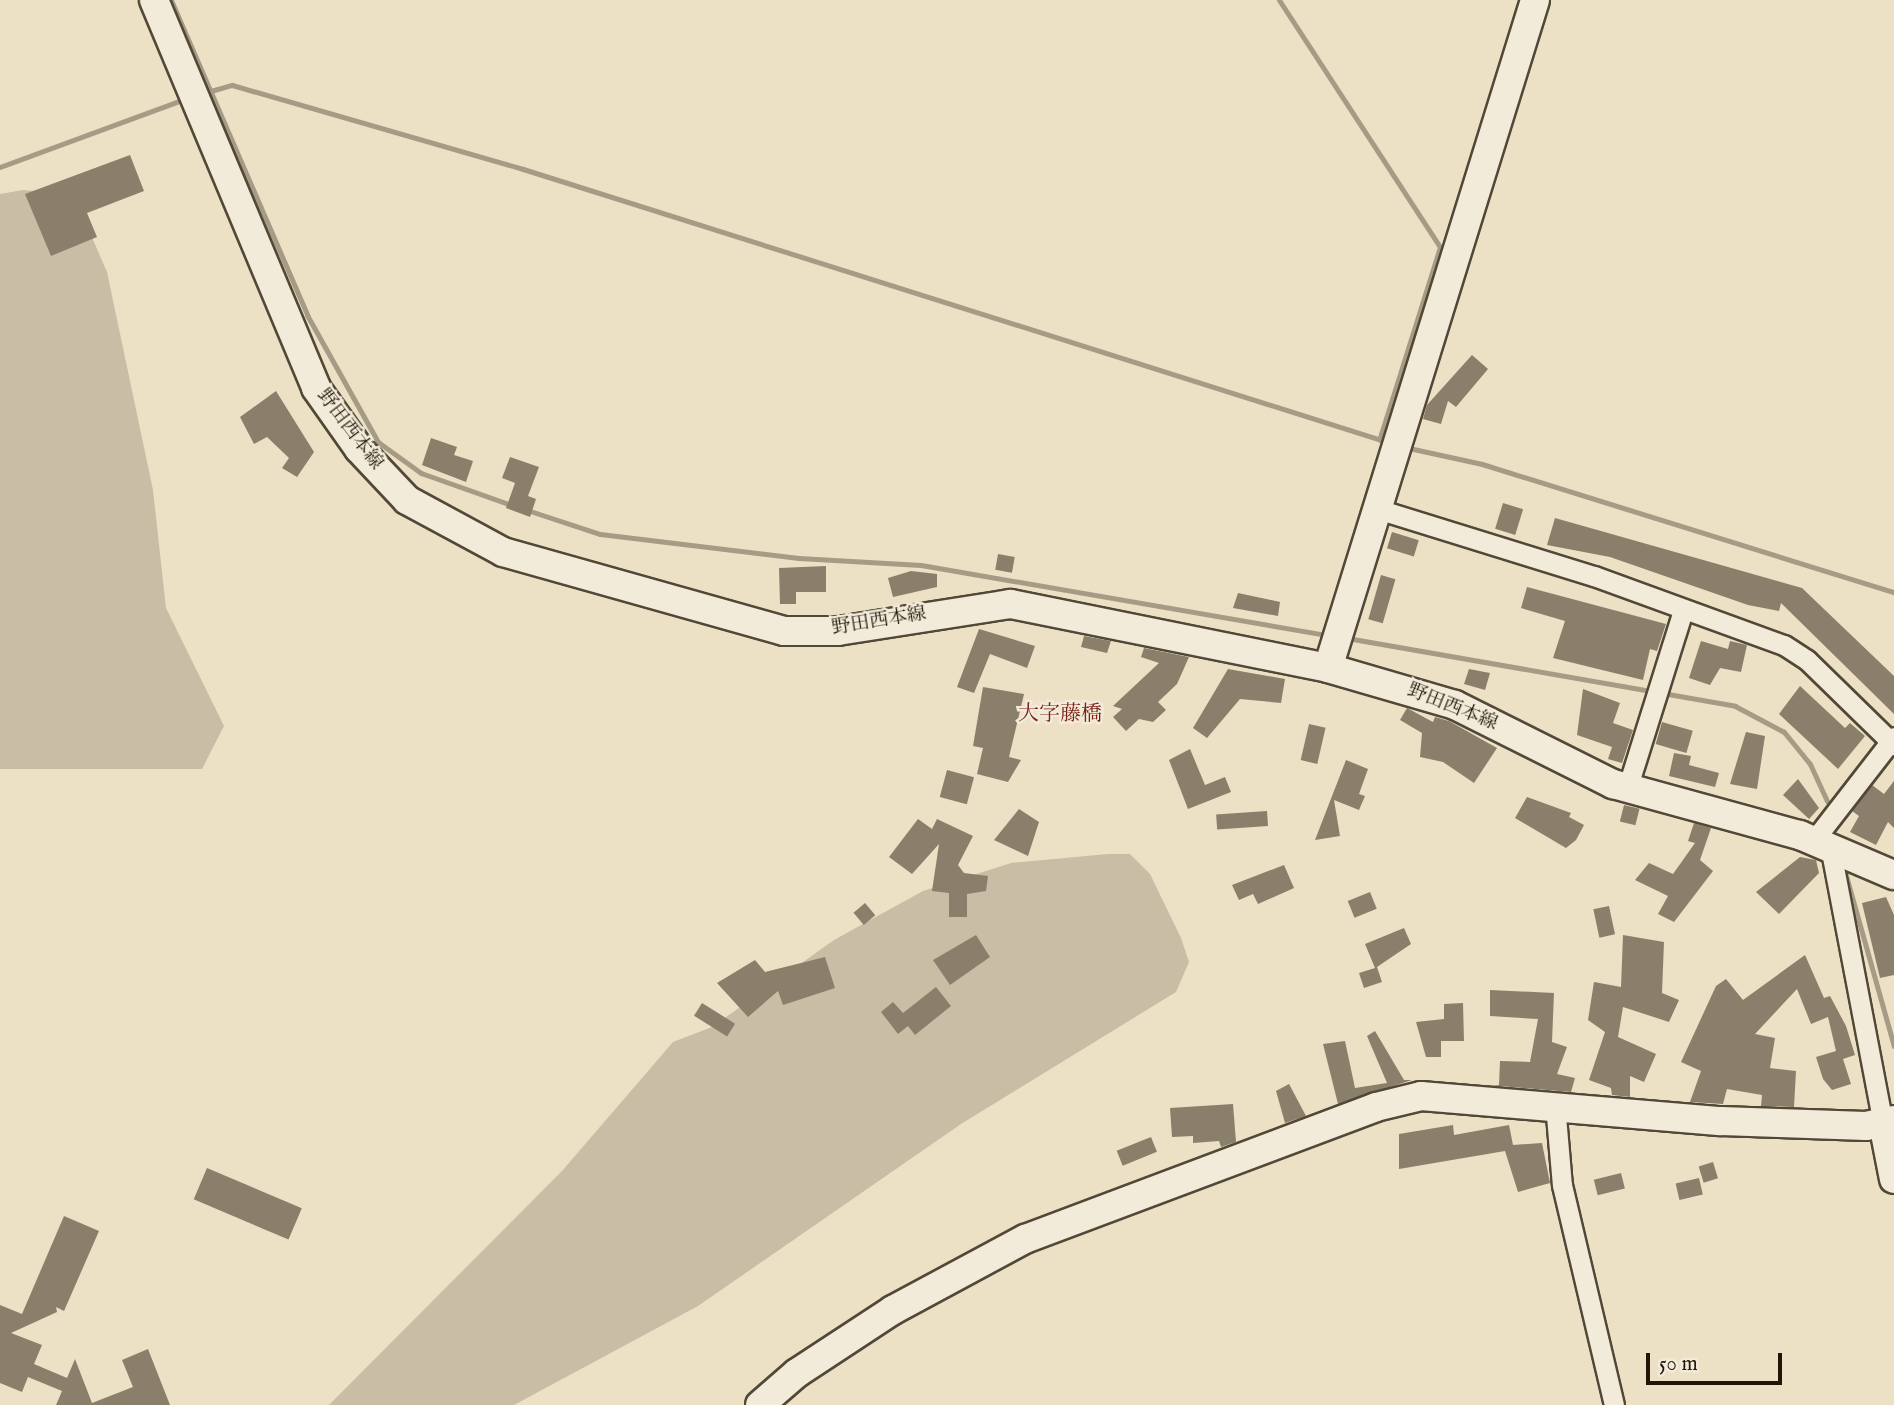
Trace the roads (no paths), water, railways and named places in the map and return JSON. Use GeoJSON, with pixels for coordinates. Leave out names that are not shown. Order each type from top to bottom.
{"type":"FeatureCollection","features":[{"type":"Feature","properties":{"kind":"main road","name":"野田西本線"},"geometry":{"type":"LineString","coordinates":[[154,0],[317,388],[359,449],[407,500],[503,552],[784,631],[838,631],[1012,604],[1328,668],[1455,705],[1626,789],[1822,843],[1894,875]]}},
{"type":"Feature","properties":{"kind":"main road"},"geometry":{"type":"LineString","coordinates":[[1328,668],[1334,636],[1535,0]]}},
{"type":"Feature","properties":{"kind":"main road"},"geometry":{"type":"LineString","coordinates":[[760,1405],[796,1373],[950,1275],[1110,1206],[1421,1096],[1556,1104],[1721,1121],[1889,1122],[1894,1179]]}},
{"type":"Feature","properties":{"kind":"street"},"geometry":{"type":"LineString","coordinates":[[1374,508],[1683,610],[1794,650],[1893,741],[1822,843],[1889,1122]]}},
{"type":"Feature","properties":{"kind":"street"},"geometry":{"type":"LineString","coordinates":[[1626,789],[1683,610]]}},
{"type":"Feature","properties":{"kind":"street"},"geometry":{"type":"LineString","coordinates":[[1556,1104],[1562,1185],[1614,1405]]}},
{"type":"Feature","properties":{"kind":"waterway"},"geometry":{"type":"LineString","coordinates":[[171,0],[307,315],[378,442],[421,473],[514,506]]}},
{"type":"Feature","properties":{"kind":"waterway"},"geometry":{"type":"LineString","coordinates":[[1279,0],[1440,247],[1379,440]]}},
{"type":"Feature","properties":{"kind":"waterway"},"geometry":{"type":"LineString","coordinates":[[207,92],[232,85],[523,169],[1388,442]]}},
{"type":"Feature","properties":{"kind":"waterway"},"geometry":{"type":"LineString","coordinates":[[0,167],[188,98]]}},
{"type":"Feature","properties":{"kind":"waterway"},"geometry":{"type":"LineString","coordinates":[[1404,447],[1482,464],[1894,592]]}},
{"type":"Feature","properties":{"kind":"waterway"},"geometry":{"type":"LineString","coordinates":[[527,510],[600,534],[799,558],[921,565],[1330,636]]}},
{"type":"Feature","properties":{"kind":"waterway"},"geometry":{"type":"LineString","coordinates":[[1347,638],[1735,706],[1784,732],[1810,764],[1827,801]]}},
{"type":"Feature","properties":{"kind":"waterway"},"geometry":{"type":"LineString","coordinates":[[1843,865],[1894,1046]]}},
{"type":"Feature","properties":{"kind":"district","name":"大字藤橋"},"geometry":{"type":"Point","coordinates":[1060,715]}}]}
